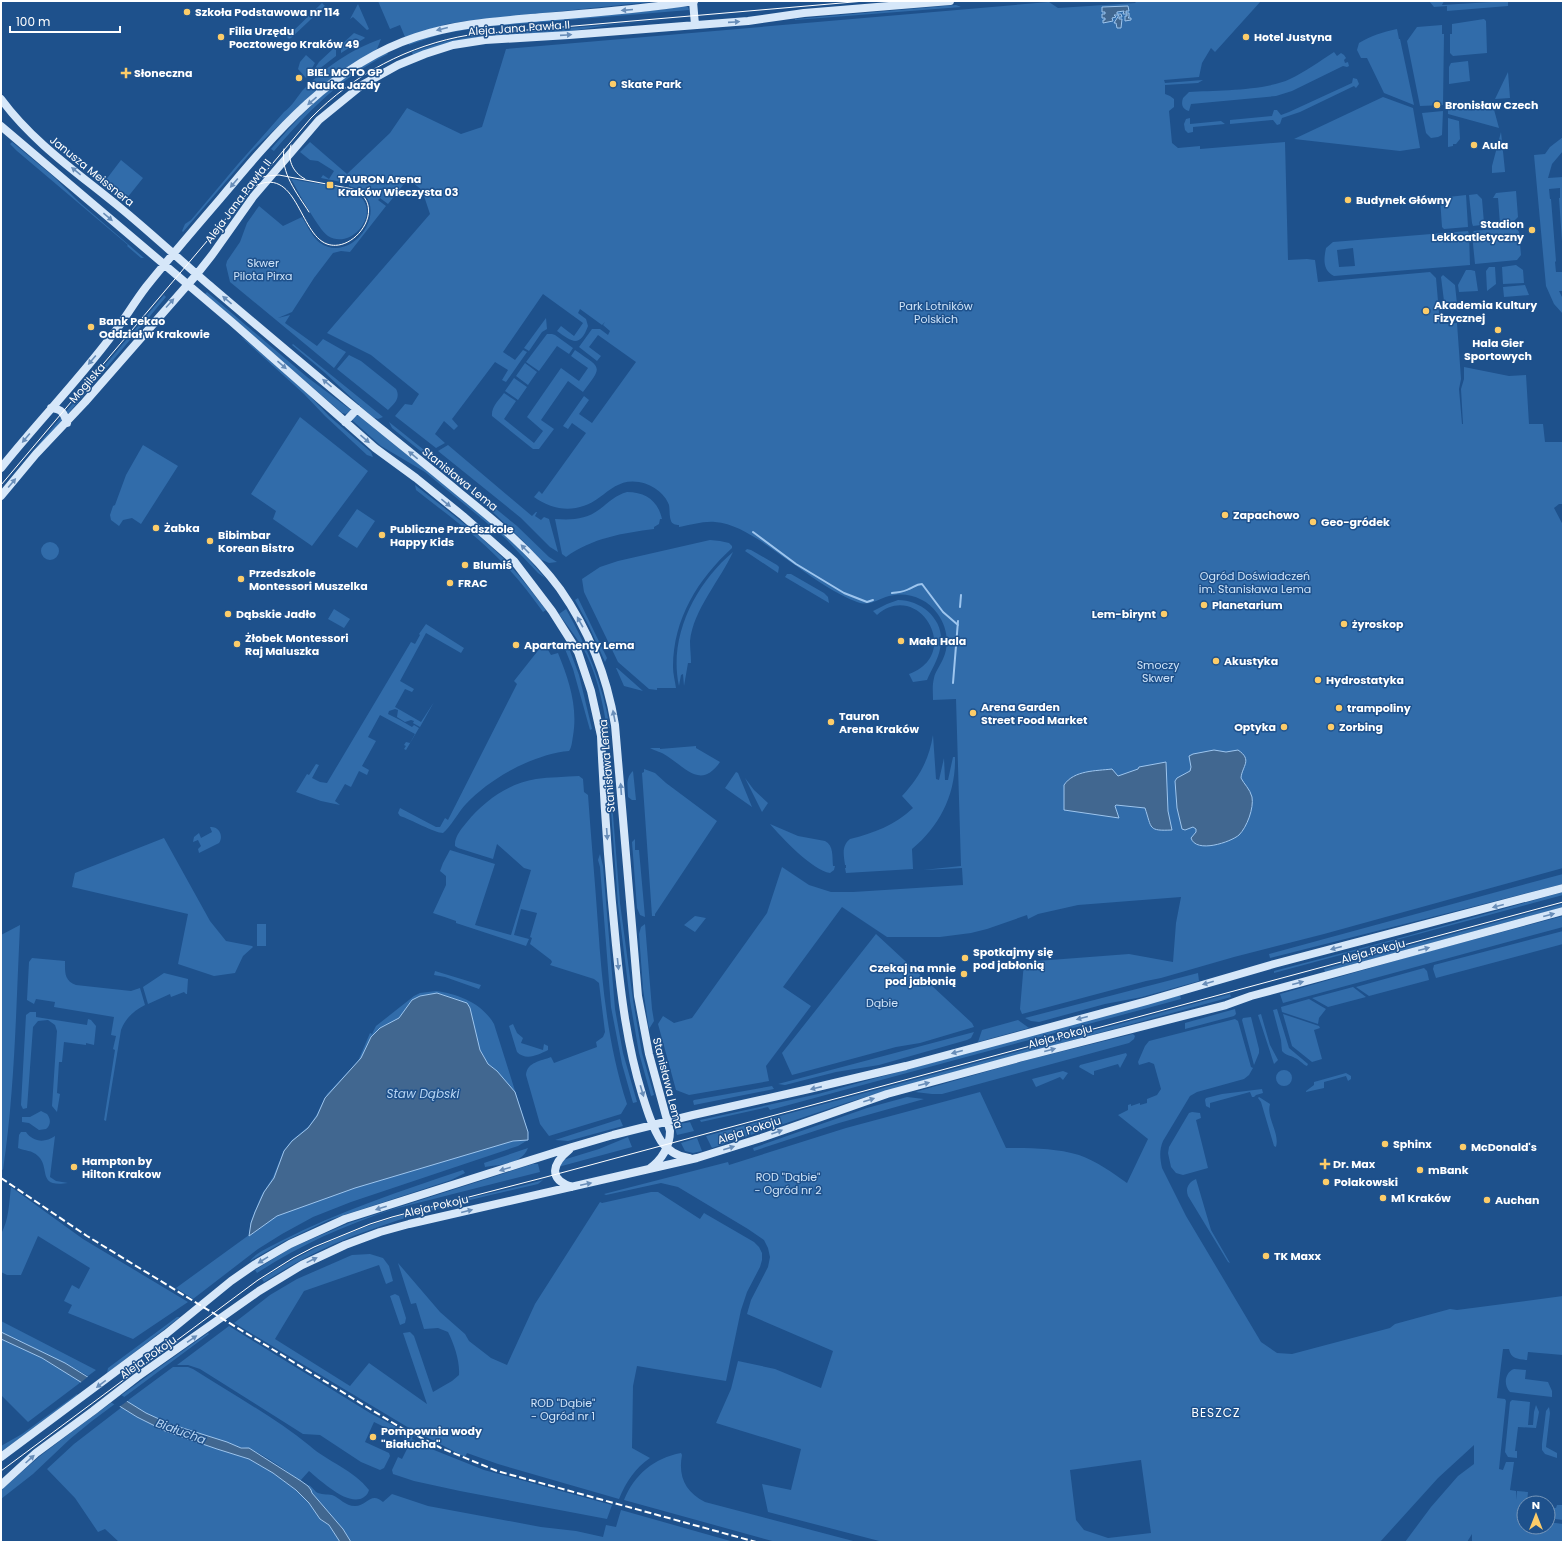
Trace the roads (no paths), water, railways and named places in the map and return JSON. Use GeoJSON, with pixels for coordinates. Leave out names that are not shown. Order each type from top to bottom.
{"type":"FeatureCollection","features":[{"type":"Feature","properties":{"kind":"main road","name":"Aleja Jana Pawła II"},"geometry":{"type":"LineString","coordinates":[[174,254],[279,131],[339,78],[363,61],[380,52],[420,35],[465,24],[637,9],[693,1]]}},
{"type":"Feature","properties":{"kind":"main road"},"geometry":{"type":"LineString","coordinates":[[693,1],[695,25]]}},
{"type":"Feature","properties":{"kind":"main road","name":"Aleja Jana Pawła II"},"geometry":{"type":"LineString","coordinates":[[188,284],[212,255],[253,197],[314,125],[353,91],[398,65],[440,49],[477,41],[748,21],[811,12],[950,1]]}},
{"type":"Feature","properties":{"kind":"main road","name":"Janusza Meissnera"},"geometry":{"type":"LineString","coordinates":[[1,99],[18,121],[37,139],[174,254]]}},
{"type":"Feature","properties":{"kind":"main road"},"geometry":{"type":"LineString","coordinates":[[1,126],[165,265]]}},
{"type":"Feature","properties":{"kind":"main road","name":"Mogilska"},"geometry":{"type":"LineString","coordinates":[[1,468],[109,340],[140,295],[174,254]]}},
{"type":"Feature","properties":{"kind":"main road","name":"Stanisława Lema"},"geometry":{"type":"LineString","coordinates":[[174,254],[357,409],[498,523],[517,541],[559,588],[578,619],[592,646],[608,690],[615,724],[638,996],[650,1060],[668,1121],[670,1135],[667,1148]]}},
{"type":"Feature","properties":{"kind":"main road","name":"Stanisława Lema"},"geometry":{"type":"LineString","coordinates":[[165,265],[290,372],[345,422],[463,516],[514,561],[552,611],[569,637],[580,658],[596,709],[601,736],[613,911],[624,1011],[636,1072],[653,1125],[661,1142],[673,1153],[682,1157],[697,1158]]}},
{"type":"Feature","properties":{"kind":"main road","name":"Mogilska"},"geometry":{"type":"LineString","coordinates":[[1,496],[36,454],[67,423],[188,284]]}},
{"type":"Feature","properties":{"kind":"main road"},"geometry":{"type":"LineString","coordinates":[[51,408],[62,411],[65,414],[67,423]]}},
{"type":"Feature","properties":{"kind":"main road"},"geometry":{"type":"LineString","coordinates":[[345,422],[357,409]]}},
{"type":"Feature","properties":{"kind":"main road","name":"Aleja Pokoju"},"geometry":{"type":"LineString","coordinates":[[1,1457],[124,1366],[231,1281],[272,1254],[326,1227],[352,1217],[572,1147],[668,1121],[906,1066],[1274,964],[1563,888]]}},
{"type":"Feature","properties":{"kind":"main road","name":"Aleja Pokoju"},"geometry":{"type":"LineString","coordinates":[[1,1485],[36,1453],[137,1377],[206,1330],[272,1282],[332,1250],[364,1237],[409,1224],[697,1158],[761,1138],[887,1094],[1226,1004],[1563,911]]}},
{"type":"Feature","properties":{"kind":"main road"},"geometry":{"type":"LineString","coordinates":[[572,1147],[558,1160],[555,1165],[557,1177],[561,1182],[572,1187]]}},
{"type":"Feature","properties":{"kind":"main road"},"geometry":{"type":"LineString","coordinates":[[649,1169],[661,1158],[667,1148]]}},
{"type":"Feature","properties":{"kind":"water"},"geometry":{"type":"Polygon","coordinates":[[[1128,6],[1129,11],[1126,11],[1126,13],[1129,13],[1128,18],[1131,18],[1131,20],[1125,21],[1125,16],[1127,16],[1127,14],[1123,14],[1124,11],[1117,12],[1117,14],[1121,14],[1122,17],[1119,17],[1119,19],[1122,19],[1121,28],[1117,28],[1116,23],[1114,23],[1119,15],[1114,15],[1116,17],[1112,18],[1113,21],[1103,23],[1105,18],[1102,18],[1102,14],[1105,14],[1105,12],[1102,12],[1102,7],[1128,6]]]}},
{"type":"Feature","properties":{"kind":"water"},"geometry":{"type":"Polygon","coordinates":[[[1214,750],[1226,752],[1238,750],[1245,757],[1246,763],[1241,778],[1251,794],[1252,806],[1247,822],[1239,835],[1229,841],[1206,846],[1194,843],[1191,838],[1196,832],[1196,829],[1193,827],[1185,830],[1182,829],[1177,808],[1175,781],[1177,778],[1190,771],[1191,767],[1189,756],[1214,750]]]}},
{"type":"Feature","properties":{"kind":"water"},"geometry":{"type":"Polygon","coordinates":[[[1166,762],[1168,811],[1172,830],[1159,830],[1152,827],[1145,808],[1116,805],[1119,818],[1064,810],[1064,785],[1073,776],[1086,772],[1112,769],[1118,776],[1138,769],[1139,767],[1166,762]]]}},
{"type":"Feature","properties":{"kind":"water","name":"Staw Dąbski"},"geometry":{"type":"Polygon","coordinates":[[[437,993],[467,1003],[470,1008],[480,1050],[488,1064],[497,1071],[515,1092],[528,1132],[528,1140],[513,1141],[355,1188],[277,1216],[249,1236],[251,1223],[255,1212],[264,1192],[274,1178],[284,1151],[292,1141],[308,1128],[317,1116],[325,1098],[361,1058],[371,1037],[380,1028],[399,1018],[412,1000],[420,996],[437,993]]]}},
{"type":"Feature","properties":{"kind":"water","name":"Białucha"},"geometry":{"type":"Polygon","coordinates":[[[1,1332],[65,1363],[146,1413],[170,1424],[227,1442],[241,1448],[249,1448],[308,1486],[312,1493],[343,1529],[351,1542],[340,1542],[329,1525],[320,1519],[309,1503],[296,1490],[273,1473],[249,1459],[165,1431],[137,1417],[42,1358],[1,1339],[1,1332]]]}},
{"type":"Feature","properties":{"kind":"waterway"},"geometry":{"type":"LineString","coordinates":[[753,532],[796,564],[844,593],[867,602],[873,600]]}},
{"type":"Feature","properties":{"kind":"waterway"},"geometry":{"type":"LineString","coordinates":[[892,593],[905,591],[922,584],[943,612],[958,625]]}},
{"type":"Feature","properties":{"kind":"waterway"},"geometry":{"type":"LineString","coordinates":[[960,607],[961,595]]}},
{"type":"Feature","properties":{"kind":"waterway"},"geometry":{"type":"LineString","coordinates":[[953,683],[958,621]]}},
{"type":"Feature","properties":{"kind":"tram line"},"geometry":{"type":"LineString","coordinates":[[1,485],[311,118],[345,88],[364,75],[404,54],[425,46],[469,35],[865,1]]}},
{"type":"Feature","properties":{"kind":"tram line"},"geometry":{"type":"LineString","coordinates":[[291,145],[290,160],[292,165],[297,173],[305,179]]}},
{"type":"Feature","properties":{"kind":"tram line"},"geometry":{"type":"LineString","coordinates":[[284,149],[283,158],[290,182],[309,212]]}},
{"type":"Feature","properties":{"kind":"tram line"},"geometry":{"type":"LineString","coordinates":[[253,187],[268,182],[279,184],[288,192],[296,203],[310,228],[318,238],[327,244],[338,245],[348,242],[357,235],[364,226],[368,216],[368,206],[363,196],[353,189],[279,175],[259,178]]}},
{"type":"Feature","properties":{"kind":"tram line"},"geometry":{"type":"LineString","coordinates":[[1,1471],[258,1280],[314,1247],[370,1224],[1563,902]]}},
{"type":"Feature","properties":{"kind":"railway"},"geometry":{"type":"LineString","coordinates":[[1,1178],[87,1236],[398,1426],[441,1448],[497,1471],[756,1542]]}},
{"type":"Feature","properties":{"kind":"place","name":"Szkoła Podstawowa nr 114"},"geometry":{"type":"Point","coordinates":[187,12]}},
{"type":"Feature","properties":{"kind":"place","name":"Filia Urzędu Pocztowego Kraków 49"},"geometry":{"type":"Point","coordinates":[221,37]}},
{"type":"Feature","properties":{"kind":"place","name":"Hotel Justyna"},"geometry":{"type":"Point","coordinates":[1246,37]}},
{"type":"Feature","properties":{"kind":"place","name":"Słoneczna"},"geometry":{"type":"Point","coordinates":[126,73]}},
{"type":"Feature","properties":{"kind":"place","name":"BIEL MOTO GP Nauka Jazdy"},"geometry":{"type":"Point","coordinates":[299,78]}},
{"type":"Feature","properties":{"kind":"place","name":"Skate Park"},"geometry":{"type":"Point","coordinates":[613,84]}},
{"type":"Feature","properties":{"kind":"place","name":"Bronisław Czech"},"geometry":{"type":"Point","coordinates":[1437,105]}},
{"type":"Feature","properties":{"kind":"place","name":"Aula"},"geometry":{"type":"Point","coordinates":[1474,145]}},
{"type":"Feature","properties":{"kind":"place","name":"TAURON Arena Kraków Wieczysta 03"},"geometry":{"type":"Point","coordinates":[330,185]}},
{"type":"Feature","properties":{"kind":"place","name":"Budynek Główny"},"geometry":{"type":"Point","coordinates":[1348,200]}},
{"type":"Feature","properties":{"kind":"place","name":"Stadion Lekkoatletyczny"},"geometry":{"type":"Point","coordinates":[1532,230]}},
{"type":"Feature","properties":{"kind":"place","name":"Akademia Kultury Fizycznej"},"geometry":{"type":"Point","coordinates":[1426,311]}},
{"type":"Feature","properties":{"kind":"place","name":"Bank Pekao Oddział w Krakowie"},"geometry":{"type":"Point","coordinates":[91,327]}},
{"type":"Feature","properties":{"kind":"place","name":"Hala Gier Sportowych"},"geometry":{"type":"Point","coordinates":[1498,330]}},
{"type":"Feature","properties":{"kind":"place","name":"Zapachowo"},"geometry":{"type":"Point","coordinates":[1225,515]}},
{"type":"Feature","properties":{"kind":"place","name":"Geo-gródek"},"geometry":{"type":"Point","coordinates":[1313,522]}},
{"type":"Feature","properties":{"kind":"place","name":"Żabka"},"geometry":{"type":"Point","coordinates":[156,528]}},
{"type":"Feature","properties":{"kind":"place","name":"Publiczne Przedszkole Happy Kids"},"geometry":{"type":"Point","coordinates":[382,535]}},
{"type":"Feature","properties":{"kind":"place","name":"Bibimbar Korean Bistro"},"geometry":{"type":"Point","coordinates":[210,541]}},
{"type":"Feature","properties":{"kind":"place","name":"Blumiś"},"geometry":{"type":"Point","coordinates":[465,565]}},
{"type":"Feature","properties":{"kind":"place","name":"Przedszkole Montessori Muszelka"},"geometry":{"type":"Point","coordinates":[241,579]}},
{"type":"Feature","properties":{"kind":"place","name":"FRAC"},"geometry":{"type":"Point","coordinates":[450,583]}},
{"type":"Feature","properties":{"kind":"place","name":"Planetarium"},"geometry":{"type":"Point","coordinates":[1204,605]}},
{"type":"Feature","properties":{"kind":"place","name":"Dąbskie Jadło"},"geometry":{"type":"Point","coordinates":[228,614]}},
{"type":"Feature","properties":{"kind":"place","name":"Lem-birynt"},"geometry":{"type":"Point","coordinates":[1164,614]}},
{"type":"Feature","properties":{"kind":"place","name":"żyroskop"},"geometry":{"type":"Point","coordinates":[1344,624]}},
{"type":"Feature","properties":{"kind":"place","name":"Mała Hala"},"geometry":{"type":"Point","coordinates":[901,641]}},
{"type":"Feature","properties":{"kind":"place","name":"Żłobek Montessori Raj Maluszka"},"geometry":{"type":"Point","coordinates":[237,644]}},
{"type":"Feature","properties":{"kind":"place","name":"Apartamenty Lema"},"geometry":{"type":"Point","coordinates":[516,645]}},
{"type":"Feature","properties":{"kind":"place","name":"Akustyka"},"geometry":{"type":"Point","coordinates":[1216,661]}},
{"type":"Feature","properties":{"kind":"place","name":"Hydrostatyka"},"geometry":{"type":"Point","coordinates":[1318,680]}},
{"type":"Feature","properties":{"kind":"place","name":"trampoliny"},"geometry":{"type":"Point","coordinates":[1339,708]}},
{"type":"Feature","properties":{"kind":"place","name":"Arena Garden Street Food Market"},"geometry":{"type":"Point","coordinates":[973,713]}},
{"type":"Feature","properties":{"kind":"place","name":"Tauron Arena Kraków"},"geometry":{"type":"Point","coordinates":[831,722]}},
{"type":"Feature","properties":{"kind":"place","name":"Optyka"},"geometry":{"type":"Point","coordinates":[1284,727]}},
{"type":"Feature","properties":{"kind":"place","name":"Zorbing"},"geometry":{"type":"Point","coordinates":[1331,727]}},
{"type":"Feature","properties":{"kind":"place","name":"Spotkajmy się pod jabłonią"},"geometry":{"type":"Point","coordinates":[965,958]}},
{"type":"Feature","properties":{"kind":"place","name":"Czekaj na mnie pod jabłonią"},"geometry":{"type":"Point","coordinates":[964,974]}},
{"type":"Feature","properties":{"kind":"place","name":"Sphinx"},"geometry":{"type":"Point","coordinates":[1385,1144]}},
{"type":"Feature","properties":{"kind":"place","name":"McDonald's"},"geometry":{"type":"Point","coordinates":[1463,1147]}},
{"type":"Feature","properties":{"kind":"place","name":"Dr. Max"},"geometry":{"type":"Point","coordinates":[1325,1164]}},
{"type":"Feature","properties":{"kind":"place","name":"Hampton by Hilton Krakow"},"geometry":{"type":"Point","coordinates":[74,1167]}},
{"type":"Feature","properties":{"kind":"place","name":"mBank"},"geometry":{"type":"Point","coordinates":[1420,1170]}},
{"type":"Feature","properties":{"kind":"place","name":"Polakowski"},"geometry":{"type":"Point","coordinates":[1326,1182]}},
{"type":"Feature","properties":{"kind":"place","name":"M1 Kraków"},"geometry":{"type":"Point","coordinates":[1383,1198]}},
{"type":"Feature","properties":{"kind":"place","name":"Auchan"},"geometry":{"type":"Point","coordinates":[1487,1200]}},
{"type":"Feature","properties":{"kind":"place","name":"TK Maxx"},"geometry":{"type":"Point","coordinates":[1266,1256]}},
{"type":"Feature","properties":{"kind":"place","name":"Pompownia wody \"Białucha\""},"geometry":{"type":"Point","coordinates":[373,1437]}},
{"type":"Feature","properties":{"kind":"district","name":"BESZCZ"},"geometry":{"type":"Point","coordinates":[1216,1412]}},
{"type":"Feature","properties":{"kind":"park label","name":"Skwer Pilota Pirxa"},"geometry":{"type":"Point","coordinates":[263,269]}},
{"type":"Feature","properties":{"kind":"park label","name":"Park Lotników Polskich"},"geometry":{"type":"Point","coordinates":[936,312]}},
{"type":"Feature","properties":{"kind":"park label","name":"Ogród Doświadczeń im. Stanisława Lema"},"geometry":{"type":"Point","coordinates":[1255,582]}},
{"type":"Feature","properties":{"kind":"park label","name":"Smoczy Skwer"},"geometry":{"type":"Point","coordinates":[1158,671]}},
{"type":"Feature","properties":{"kind":"park label","name":"Dąbie"},"geometry":{"type":"Point","coordinates":[882,1003]}},
{"type":"Feature","properties":{"kind":"park label","name":"ROD \"Dąbie\" - Ogród nr 2"},"geometry":{"type":"Point","coordinates":[788,1183]}},
{"type":"Feature","properties":{"kind":"park label","name":"ROD \"Dąbie\" - Ogród nr 1"},"geometry":{"type":"Point","coordinates":[563,1409]}}]}
